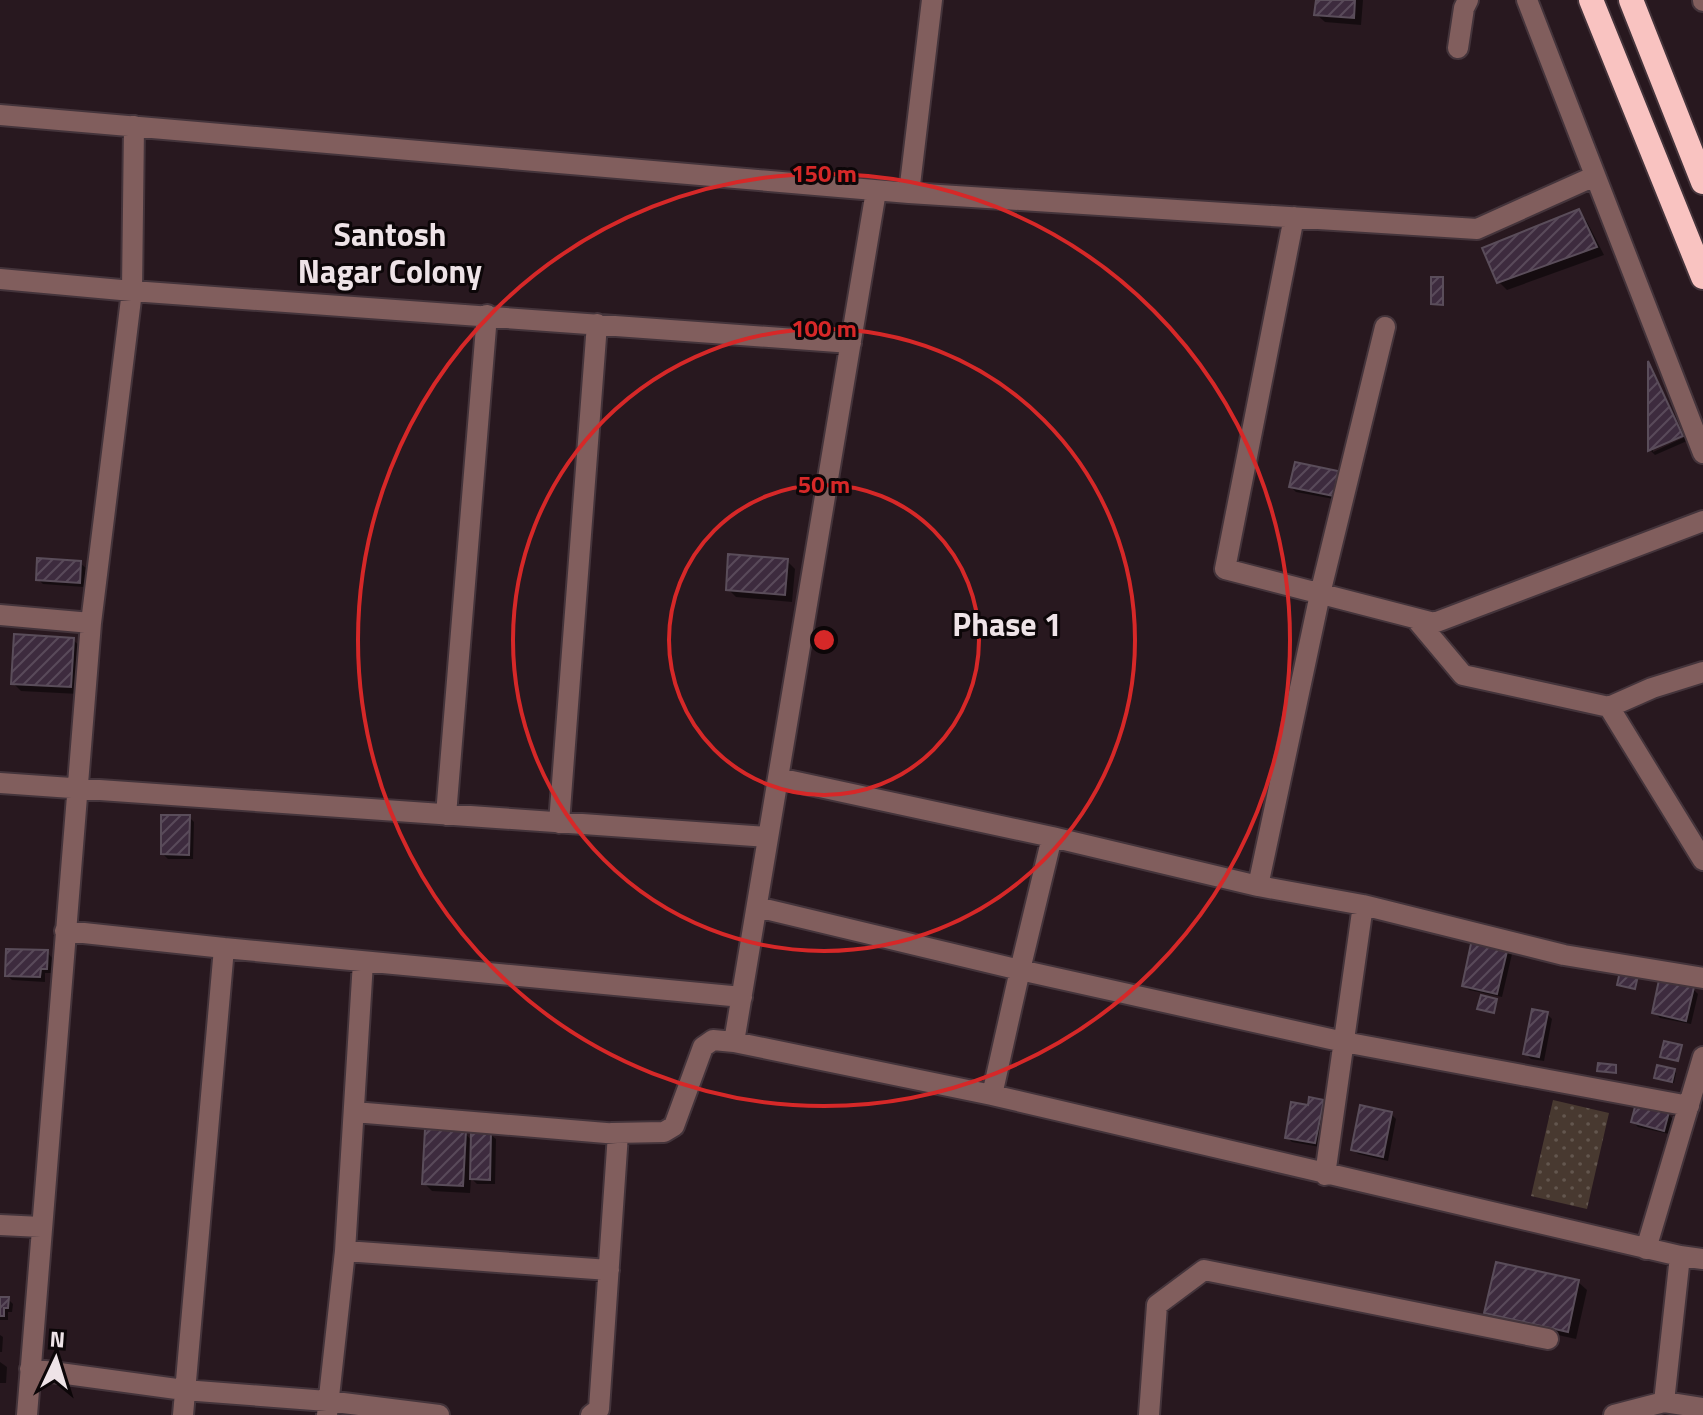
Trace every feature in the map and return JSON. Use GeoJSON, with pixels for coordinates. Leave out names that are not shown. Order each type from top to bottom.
{"type":"FeatureCollection","features":[{"type":"Feature","properties":{"kind":"highway"},"geometry":{"type":"LineString","coordinates":[[1591,0],[1703,277]]}},
{"type":"Feature","properties":{"kind":"highway"},"geometry":{"type":"LineString","coordinates":[[1631,0],[1703,182]]}},
{"type":"Feature","properties":{"kind":"street"},"geometry":{"type":"LineString","coordinates":[[909,193],[932,0]]}},
{"type":"Feature","properties":{"kind":"street"},"geometry":{"type":"LineString","coordinates":[[1458,48],[1468,0]]}},
{"type":"Feature","properties":{"kind":"street"},"geometry":{"type":"LineString","coordinates":[[1527,0],[1703,453]]}},
{"type":"Feature","properties":{"kind":"street"},"geometry":{"type":"LineString","coordinates":[[0,115],[876,191],[1477,229],[1595,176]]}},
{"type":"Feature","properties":{"kind":"street"},"geometry":{"type":"LineString","coordinates":[[27,1415],[91,623],[132,291],[134,126]]}},
{"type":"Feature","properties":{"kind":"street"},"geometry":{"type":"LineString","coordinates":[[734,1042],[876,191]]}},
{"type":"Feature","properties":{"kind":"street"},"geometry":{"type":"LineString","coordinates":[[1294,217],[1225,569],[1434,623],[1703,521]]}},
{"type":"Feature","properties":{"kind":"street"},"geometry":{"type":"LineString","coordinates":[[0,279],[851,343]]}},
{"type":"Feature","properties":{"kind":"street"},"geometry":{"type":"LineString","coordinates":[[446,815],[487,315]]}},
{"type":"Feature","properties":{"kind":"street"},"geometry":{"type":"LineString","coordinates":[[559,823],[597,324]]}},
{"type":"Feature","properties":{"kind":"street"},"geometry":{"type":"LineString","coordinates":[[1258,886],[1320,594],[1385,327]]}},
{"type":"Feature","properties":{"kind":"street"},"geometry":{"type":"LineString","coordinates":[[0,615],[91,623]]}},
{"type":"Feature","properties":{"kind":"street"},"geometry":{"type":"LineString","coordinates":[[1416,619],[1463,675],[1609,707],[1652,688],[1703,672]]}},
{"type":"Feature","properties":{"kind":"street"},"geometry":{"type":"LineString","coordinates":[[1609,707],[1703,860]]}},
{"type":"Feature","properties":{"kind":"street"},"geometry":{"type":"LineString","coordinates":[[778,778],[1052,837],[1258,886],[1363,905],[1564,955],[1703,978]]}},
{"type":"Feature","properties":{"kind":"street"},"geometry":{"type":"LineString","coordinates":[[0,783],[768,837]]}},
{"type":"Feature","properties":{"kind":"street"},"geometry":{"type":"LineString","coordinates":[[992,1095],[1052,837]]}},
{"type":"Feature","properties":{"kind":"street"},"geometry":{"type":"LineString","coordinates":[[1325,1175],[1363,905]]}},
{"type":"Feature","properties":{"kind":"street"},"geometry":{"type":"LineString","coordinates":[[757,907],[1020,970],[1344,1042],[1689,1106]]}},
{"type":"Feature","properties":{"kind":"street"},"geometry":{"type":"LineString","coordinates":[[65,931],[742,997]]}},
{"type":"Feature","properties":{"kind":"street"},"geometry":{"type":"LineString","coordinates":[[183,1415],[224,948]]}},
{"type":"Feature","properties":{"kind":"street"},"geometry":{"type":"LineString","coordinates":[[327,1408],[345,1251],[363,962]]}},
{"type":"Feature","properties":{"kind":"street"},"geometry":{"type":"LineString","coordinates":[[612,1133],[664,1132],[674,1126],[703,1047],[713,1040],[734,1042],[992,1095],[1325,1175],[1646,1249],[1703,1259]]}},
{"type":"Feature","properties":{"kind":"street"},"geometry":{"type":"LineString","coordinates":[[1646,1249],[1703,1057]]}},
{"type":"Feature","properties":{"kind":"street"},"geometry":{"type":"LineString","coordinates":[[354,1112],[618,1134],[599,1409],[591,1415]]}},
{"type":"Feature","properties":{"kind":"street"},"geometry":{"type":"LineString","coordinates":[[0,1225],[41,1227]]}},
{"type":"Feature","properties":{"kind":"street"},"geometry":{"type":"LineString","coordinates":[[345,1251],[609,1270]]}},
{"type":"Feature","properties":{"kind":"street"},"geometry":{"type":"LineString","coordinates":[[1660,1407],[1680,1256]]}},
{"type":"Feature","properties":{"kind":"street"},"geometry":{"type":"LineString","coordinates":[[1149,1415],[1157,1305],[1204,1270],[1548,1339]]}},
{"type":"Feature","properties":{"kind":"street"},"geometry":{"type":"LineString","coordinates":[[30,1369],[327,1408],[439,1415]]}},
{"type":"Feature","properties":{"kind":"street"},"geometry":{"type":"LineString","coordinates":[[1614,1415],[1660,1407],[1703,1408]]}},
{"type":"Feature","properties":{"kind":"shaded area"},"geometry":{"type":"Polygon","coordinates":[[[1553,1100],[1609,1113],[1587,1209],[1531,1196],[1553,1100]]]}},
{"type":"Feature","properties":{"kind":"building"},"geometry":{"type":"Polygon","coordinates":[[[1316,0],[1355,0],[1354,18],[1314,15],[1316,0]]]}},
{"type":"Feature","properties":{"kind":"building"},"geometry":{"type":"Polygon","coordinates":[[[1579,209],[1597,247],[1497,283],[1482,248],[1579,209]]]}},
{"type":"Feature","properties":{"kind":"building"},"geometry":{"type":"Polygon","coordinates":[[[1431,277],[1443,277],[1443,305],[1431,304],[1431,277]]]}},
{"type":"Feature","properties":{"kind":"building"},"geometry":{"type":"Polygon","coordinates":[[[1648,361],[1683,436],[1648,451],[1648,361]]]}},
{"type":"Feature","properties":{"kind":"building"},"geometry":{"type":"Polygon","coordinates":[[[1295,462],[1338,471],[1334,496],[1289,487],[1295,462]]]}},
{"type":"Feature","properties":{"kind":"building"},"geometry":{"type":"Polygon","coordinates":[[[728,554],[788,559],[785,595],[726,590],[728,554]]]}},
{"type":"Feature","properties":{"kind":"building"},"geometry":{"type":"Polygon","coordinates":[[[37,558],[81,561],[80,583],[36,580],[37,558]]]}},
{"type":"Feature","properties":{"kind":"building"},"geometry":{"type":"Polygon","coordinates":[[[14,634],[74,638],[71,687],[11,684],[14,634]]]}},
{"type":"Feature","properties":{"kind":"building"},"geometry":{"type":"Polygon","coordinates":[[[161,815],[190,815],[189,855],[161,854],[161,815]]]}},
{"type":"Feature","properties":{"kind":"building"},"geometry":{"type":"Polygon","coordinates":[[[1472,939],[1508,947],[1497,994],[1462,986],[1472,939]]]}},
{"type":"Feature","properties":{"kind":"building"},"geometry":{"type":"Polygon","coordinates":[[[6,949],[48,950],[47,969],[41,969],[40,977],[5,976],[6,949]]]}},
{"type":"Feature","properties":{"kind":"building"},"geometry":{"type":"Polygon","coordinates":[[[1621,967],[1639,971],[1635,989],[1617,985],[1621,967]]]}},
{"type":"Feature","properties":{"kind":"building"},"geometry":{"type":"Polygon","coordinates":[[[1659,980],[1694,987],[1686,1021],[1652,1013],[1659,980]]]}},
{"type":"Feature","properties":{"kind":"building"},"geometry":{"type":"Polygon","coordinates":[[[1481,995],[1497,999],[1494,1013],[1477,1009],[1481,995]]]}},
{"type":"Feature","properties":{"kind":"building"},"geometry":{"type":"Polygon","coordinates":[[[1532,1009],[1548,1012],[1539,1057],[1523,1054],[1532,1009]]]}},
{"type":"Feature","properties":{"kind":"building"},"geometry":{"type":"Polygon","coordinates":[[[1664,1041],[1682,1045],[1678,1061],[1660,1057],[1664,1041]]]}},
{"type":"Feature","properties":{"kind":"building"},"geometry":{"type":"Polygon","coordinates":[[[1598,1063],[1616,1065],[1616,1073],[1597,1071],[1598,1063]]]}},
{"type":"Feature","properties":{"kind":"building"},"geometry":{"type":"Polygon","coordinates":[[[1657,1065],[1675,1069],[1672,1082],[1654,1078],[1657,1065]]]}},
{"type":"Feature","properties":{"kind":"building"},"geometry":{"type":"Polygon","coordinates":[[[1309,1097],[1324,1100],[1315,1143],[1285,1138],[1291,1102],[1308,1105],[1309,1097]]]}},
{"type":"Feature","properties":{"kind":"building"},"geometry":{"type":"Polygon","coordinates":[[[1636,1103],[1669,1112],[1664,1131],[1631,1122],[1636,1103]]]}},
{"type":"Feature","properties":{"kind":"building"},"geometry":{"type":"Polygon","coordinates":[[[1360,1105],[1392,1112],[1383,1157],[1351,1150],[1360,1105]]]}},
{"type":"Feature","properties":{"kind":"building"},"geometry":{"type":"Polygon","coordinates":[[[425,1129],[466,1131],[463,1186],[422,1184],[425,1129]]]}},
{"type":"Feature","properties":{"kind":"building"},"geometry":{"type":"Polygon","coordinates":[[[471,1132],[491,1132],[490,1180],[470,1179],[471,1132]]]}},
{"type":"Feature","properties":{"kind":"building"},"geometry":{"type":"Polygon","coordinates":[[[1496,1262],[1579,1280],[1568,1332],[1484,1313],[1496,1262]]]}},
{"type":"Feature","properties":{"kind":"building"},"geometry":{"type":"Polygon","coordinates":[[[0,1297],[9,1297],[4,1316],[0,1316],[0,1297]]]}},
{"type":"Feature","properties":{"kind":"district","name":"Santosh Nagar Colony"},"geometry":{"type":"Point","coordinates":[390,252]}},
{"type":"Feature","properties":{"kind":"district","name":"Phase 1"},"geometry":{"type":"Point","coordinates":[1007,624]}}]}
